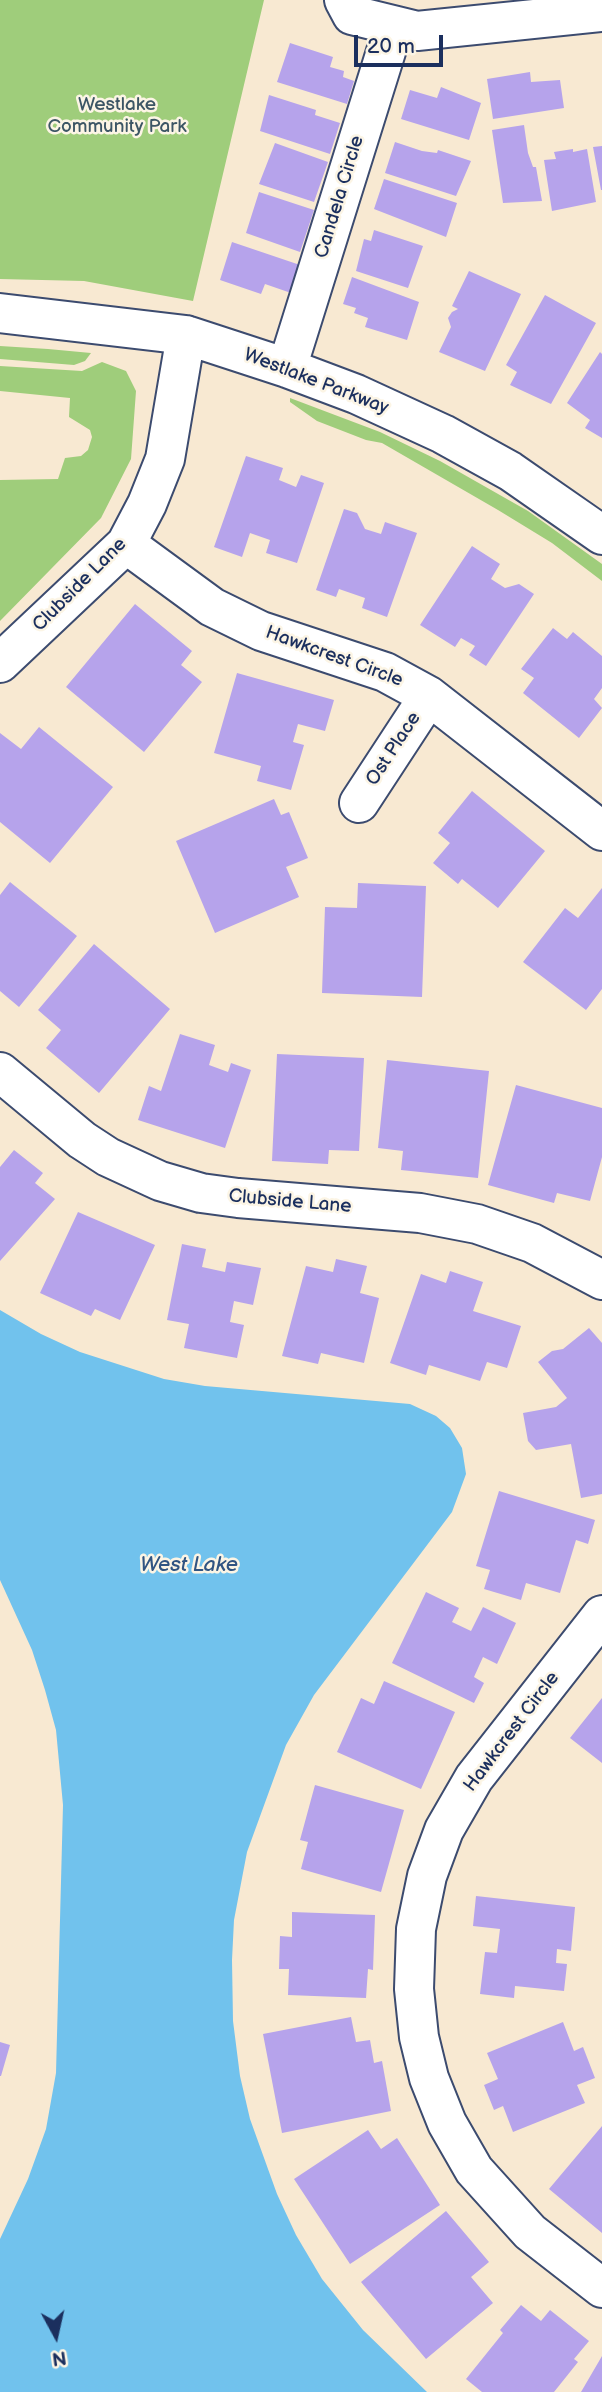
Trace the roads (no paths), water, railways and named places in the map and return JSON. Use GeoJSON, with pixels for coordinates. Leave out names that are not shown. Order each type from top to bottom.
{"type":"FeatureCollection","features":[{"type":"Feature","properties":{"kind":"street"},"geometry":{"type":"LineString","coordinates":[[344,0],[352,15],[417,31],[602,12]]}},
{"type":"Feature","properties":{"kind":"street","name":"Candela Circle"},"geometry":{"type":"LineString","coordinates":[[287,368],[394,26]]}},
{"type":"Feature","properties":{"kind":"street","name":"Westlake Parkway"},"geometry":{"type":"LineString","coordinates":[[0,313],[186,335],[287,368],[356,394],[443,434],[510,471],[602,535]]}},
{"type":"Feature","properties":{"kind":"street","name":"Clubside Lane"},"geometry":{"type":"LineString","coordinates":[[0,663],[126,544],[147,504],[165,458],[186,335]]}},
{"type":"Feature","properties":{"kind":"street","name":"Hawkcrest Circle"},"geometry":{"type":"LineString","coordinates":[[126,544],[212,607],[261,631],[385,672],[429,696],[602,831]]}},
{"type":"Feature","properties":{"kind":"street","name":"Ost Place"},"geometry":{"type":"LineString","coordinates":[[359,803],[429,696]]}},
{"type":"Feature","properties":{"kind":"street","name":"Clubside Lane"},"geometry":{"type":"LineString","coordinates":[[0,1072],[82,1140],[108,1157],[160,1181],[201,1193],[420,1213],[477,1224],[532,1243],[602,1280]]}},
{"type":"Feature","properties":{"kind":"street","name":"Hawkcrest Circle"},"geometry":{"type":"LineString","coordinates":[[602,1615],[474,1778],[444,1830],[427,1876],[416,1929],[414,1989],[419,2037],[429,2078],[447,2123],[474,2170],[530,2232],[602,2288]]}},
{"type":"Feature","properties":{"kind":"water","name":"West Lake"},"geometry":{"type":"Polygon","coordinates":[[[0,1310],[41,1334],[80,1352],[164,1379],[205,1386],[410,1404],[436,1416],[450,1428],[462,1448],[466,1474],[452,1512],[314,1695],[286,1745],[247,1852],[234,1920],[232,1960],[233,2021],[240,2076],[250,2119],[277,2194],[296,2235],[322,2279],[363,2330],[427,2392],[0,2392],[0,2239],[28,2179],[46,2129],[56,2073],[63,1805],[56,1730],[45,1690],[32,1650],[0,1580],[0,1310]]]}},
{"type":"Feature","properties":{"kind":"park label","name":"Westlake Community Park"},"geometry":{"type":"Point","coordinates":[117,116]}}]}
